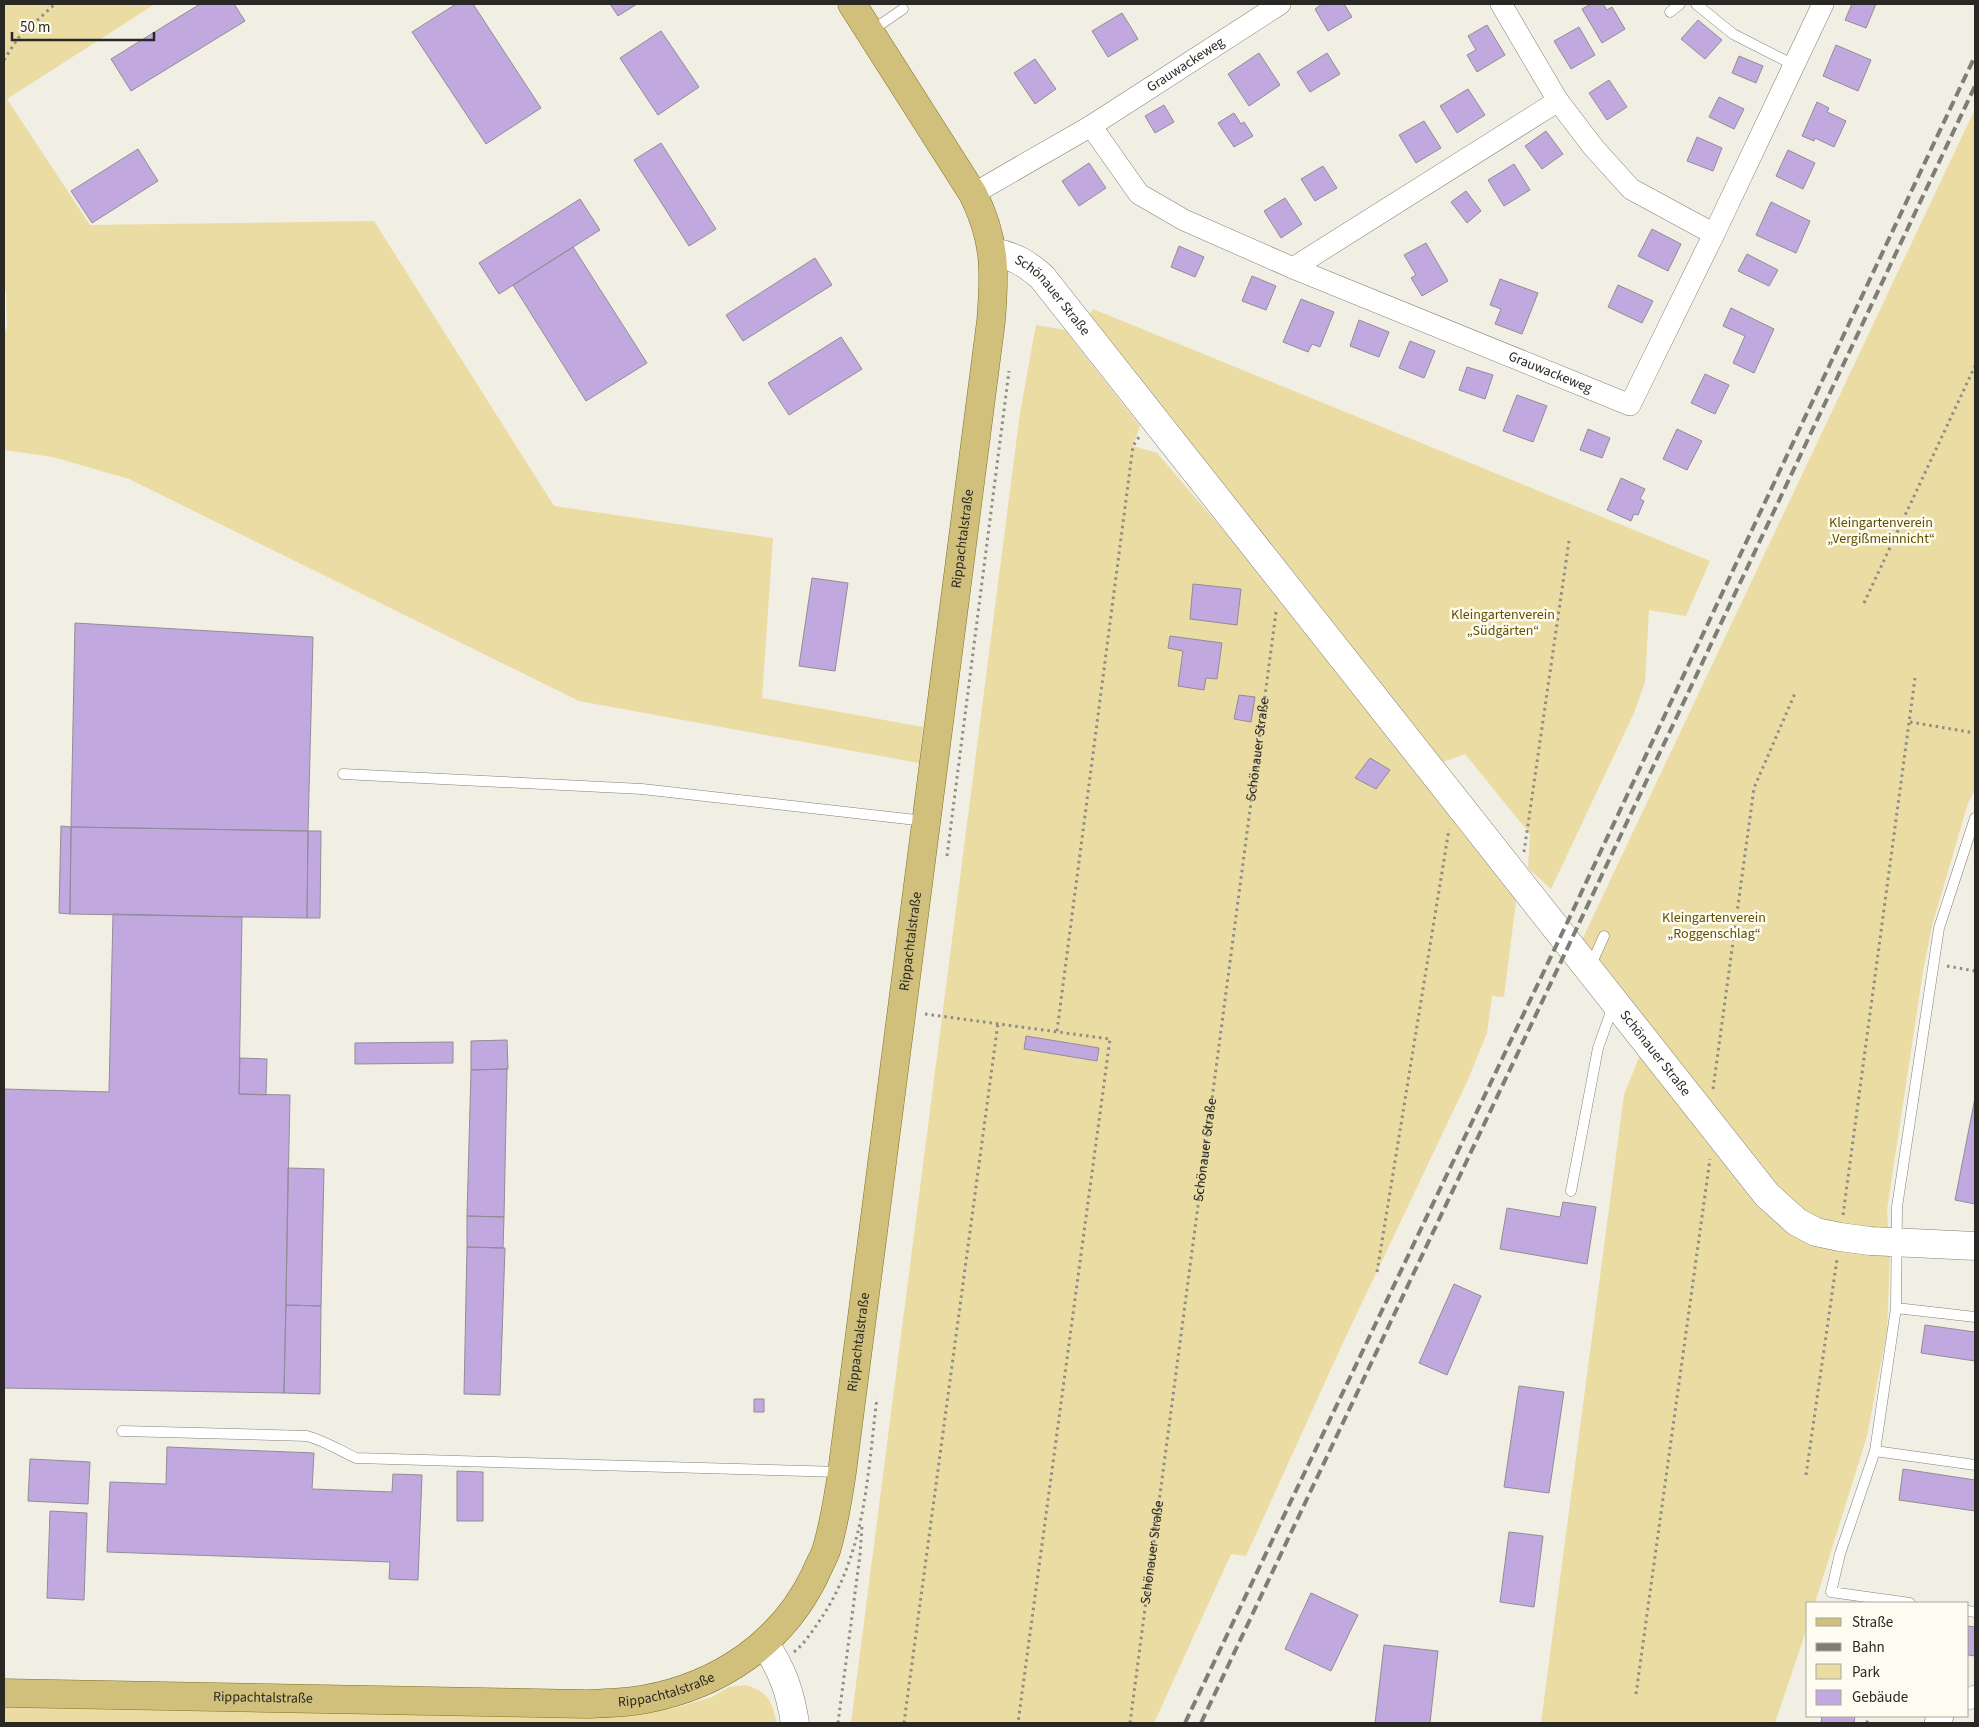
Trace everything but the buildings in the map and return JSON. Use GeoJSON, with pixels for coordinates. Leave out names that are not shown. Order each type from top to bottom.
{"type":"FeatureCollection","features":[{"type":"Feature","properties":{"kind":"main road","name":"Schönauer Straße"},"geometry":{"type":"LineString","coordinates":[[852,4],[973,194],[983,214],[993,252]]}},
{"type":"Feature","properties":{"kind":"main road","name":"Rippachtalstraße"},"geometry":{"type":"LineString","coordinates":[[4,1693],[586,1704],[646,1700],[687,1688],[771,1654],[809,1587],[826,1552],[836,1513],[991,321],[994,273],[993,252]]}},
{"type":"Feature","properties":{"kind":"street","name":"Grauwackeweg"},"geometry":{"type":"LineString","coordinates":[[973,194],[1091,126],[1280,4]]}},
{"type":"Feature","properties":{"kind":"street"},"geometry":{"type":"LineString","coordinates":[[1501,4],[1558,101],[1594,148],[1631,189],[1714,234]]}},
{"type":"Feature","properties":{"kind":"street","name":"Grauwackeweg"},"geometry":{"type":"LineString","coordinates":[[1091,126],[1139,194],[1184,220],[1293,268],[1630,406],[1823,4]]}},
{"type":"Feature","properties":{"kind":"street"},"geometry":{"type":"LineString","coordinates":[[1293,268],[1558,101]]}},
{"type":"Feature","properties":{"kind":"street","name":"Schönauer Straße"},"geometry":{"type":"LineString","coordinates":[[993,252],[1010,255],[1020,260],[1042,277],[1767,1195],[1797,1222],[1816,1232],[1840,1237],[1975,1246]]}},
{"type":"Feature","properties":{"kind":"street"},"geometry":{"type":"LineString","coordinates":[[771,1654],[790,1695],[795,1723]]}},
{"type":"Feature","properties":{"kind":"lane"},"geometry":{"type":"LineString","coordinates":[[1670,12],[1680,4]]}},
{"type":"Feature","properties":{"kind":"lane"},"geometry":{"type":"LineString","coordinates":[[1696,4],[1733,34],[1794,65]]}},
{"type":"Feature","properties":{"kind":"lane"},"geometry":{"type":"LineString","coordinates":[[870,32],[903,9]]}},
{"type":"Feature","properties":{"kind":"lane"},"geometry":{"type":"LineString","coordinates":[[343,774],[642,789],[926,822]]}},
{"type":"Feature","properties":{"kind":"lane"},"geometry":{"type":"LineString","coordinates":[[1903,1602],[1831,1592],[1840,1554],[1875,1451],[1896,1308],[1897,1207],[1934,963],[1940,928],[1975,818]]}},
{"type":"Feature","properties":{"kind":"lane"},"geometry":{"type":"LineString","coordinates":[[1589,970],[1604,936]]}},
{"type":"Feature","properties":{"kind":"lane"},"geometry":{"type":"LineString","coordinates":[[1571,1192],[1598,1048],[1614,1002]]}},
{"type":"Feature","properties":{"kind":"lane"},"geometry":{"type":"LineString","coordinates":[[1896,1308],[1975,1317]]}},
{"type":"Feature","properties":{"kind":"lane"},"geometry":{"type":"LineString","coordinates":[[122,1431],[307,1436],[323,1440],[338,1450],[356,1458],[842,1472]]}},
{"type":"Feature","properties":{"kind":"lane"},"geometry":{"type":"LineString","coordinates":[[1875,1451],[1975,1465]]}},
{"type":"Feature","properties":{"kind":"path"},"geometry":{"type":"LineString","coordinates":[[4,60],[18,38],[54,4]]}},
{"type":"Feature","properties":{"kind":"path"},"geometry":{"type":"LineString","coordinates":[[946,862],[1010,378],[1009,363]]}},
{"type":"Feature","properties":{"kind":"path"},"geometry":{"type":"LineString","coordinates":[[1864,603],[1975,366]]}},
{"type":"Feature","properties":{"kind":"path"},"geometry":{"type":"LineString","coordinates":[[1057,1032],[1133,446],[1153,418]]}},
{"type":"Feature","properties":{"kind":"path"},"geometry":{"type":"LineString","coordinates":[[1520,883],[1569,541]]}},
{"type":"Feature","properties":{"kind":"path","name":"Schönauer Straße"},"geometry":{"type":"LineString","coordinates":[[1130,1723],[1280,579]]}},
{"type":"Feature","properties":{"kind":"path"},"geometry":{"type":"LineString","coordinates":[[1806,1475],[1916,678]]}},
{"type":"Feature","properties":{"kind":"path"},"geometry":{"type":"LineString","coordinates":[[1636,1694],[1711,1154],[1754,788],[1796,691]]}},
{"type":"Feature","properties":{"kind":"path"},"geometry":{"type":"LineString","coordinates":[[1910,722],[1975,733]]}},
{"type":"Feature","properties":{"kind":"path"},"geometry":{"type":"LineString","coordinates":[[1377,1272],[1454,799]]}},
{"type":"Feature","properties":{"kind":"path"},"geometry":{"type":"LineString","coordinates":[[1934,963],[1975,971]]}},
{"type":"Feature","properties":{"kind":"path"},"geometry":{"type":"LineString","coordinates":[[924,1024],[926,1006]]}},
{"type":"Feature","properties":{"kind":"path"},"geometry":{"type":"LineString","coordinates":[[925,1014],[1110,1039],[1018,1723]]}},
{"type":"Feature","properties":{"kind":"path"},"geometry":{"type":"LineString","coordinates":[[904,1723],[998,1023]]}},
{"type":"Feature","properties":{"kind":"path"},"geometry":{"type":"LineString","coordinates":[[838,1723],[860,1555],[862,1518],[878,1388]]}},
{"type":"Feature","properties":{"kind":"path"},"geometry":{"type":"LineString","coordinates":[[771,1654],[801,1647],[824,1614],[851,1560],[862,1518]]}},
{"type":"Feature","properties":{"kind":"green space"},"geometry":{"type":"Polygon","coordinates":[[[4,4],[155,4],[7,99],[90,225],[374,221],[554,506],[773,538],[762,698],[923,727],[919,763],[579,701],[129,479],[53,457],[4,450],[4,333],[7,327],[6,292],[4,288],[4,4]]]}},
{"type":"Feature","properties":{"kind":"green space"},"geometry":{"type":"Polygon","coordinates":[[[1975,109],[1975,790],[1968,803],[1932,926],[1923,971],[1887,1210],[1890,1255],[1887,1331],[1867,1436],[1815,1602],[1806,1602],[1806,1631],[1775,1723],[1541,1723],[1624,1095],[1642,1050],[1581,942],[1975,109]]]}},
{"type":"Feature","properties":{"kind":"green space","name":"Kleingartenverein „Südgärten“"},"geometry":{"type":"Polygon","coordinates":[[[1093,309],[1710,561],[1686,616],[1649,610],[1645,682],[1634,713],[1551,889],[1528,868],[1530,834],[1465,754],[1440,763],[1087,319],[1093,309]]]}},
{"type":"Feature","properties":{"kind":"green space"},"geometry":{"type":"Polygon","coordinates":[[[1036,325],[1065,330],[1140,426],[1133,446],[1157,453],[1283,600],[1517,893],[1504,997],[1492,996],[1487,1033],[1467,1082],[1340,1349],[1246,1556],[1231,1554],[1154,1723],[851,1723],[1020,413],[1036,325]]]}},
{"type":"Feature","properties":{"kind":"green space"},"geometry":{"type":"Polygon","coordinates":[[[746,1685],[765,1695],[771,1703],[777,1723],[4,1723],[4,1703],[643,1713],[674,1708],[712,1697],[729,1687],[746,1685]]]}},
{"type":"Feature","properties":{"kind":"railway"},"geometry":{"type":"LineString","coordinates":[[1185,1723],[1567,923],[1975,56]]}},
{"type":"Feature","properties":{"kind":"railway"},"geometry":{"type":"LineString","coordinates":[[1201,1723],[1975,86]]}},
{"type":"Feature","properties":{"kind":"park label","name":"Kleingartenverein „Vergißmeinnicht“"},"geometry":{"type":"Point","coordinates":[1881,532]}},
{"type":"Feature","properties":{"kind":"park label","name":"Kleingartenverein „Roggenschlag“"},"geometry":{"type":"Point","coordinates":[1714,926]}}]}
